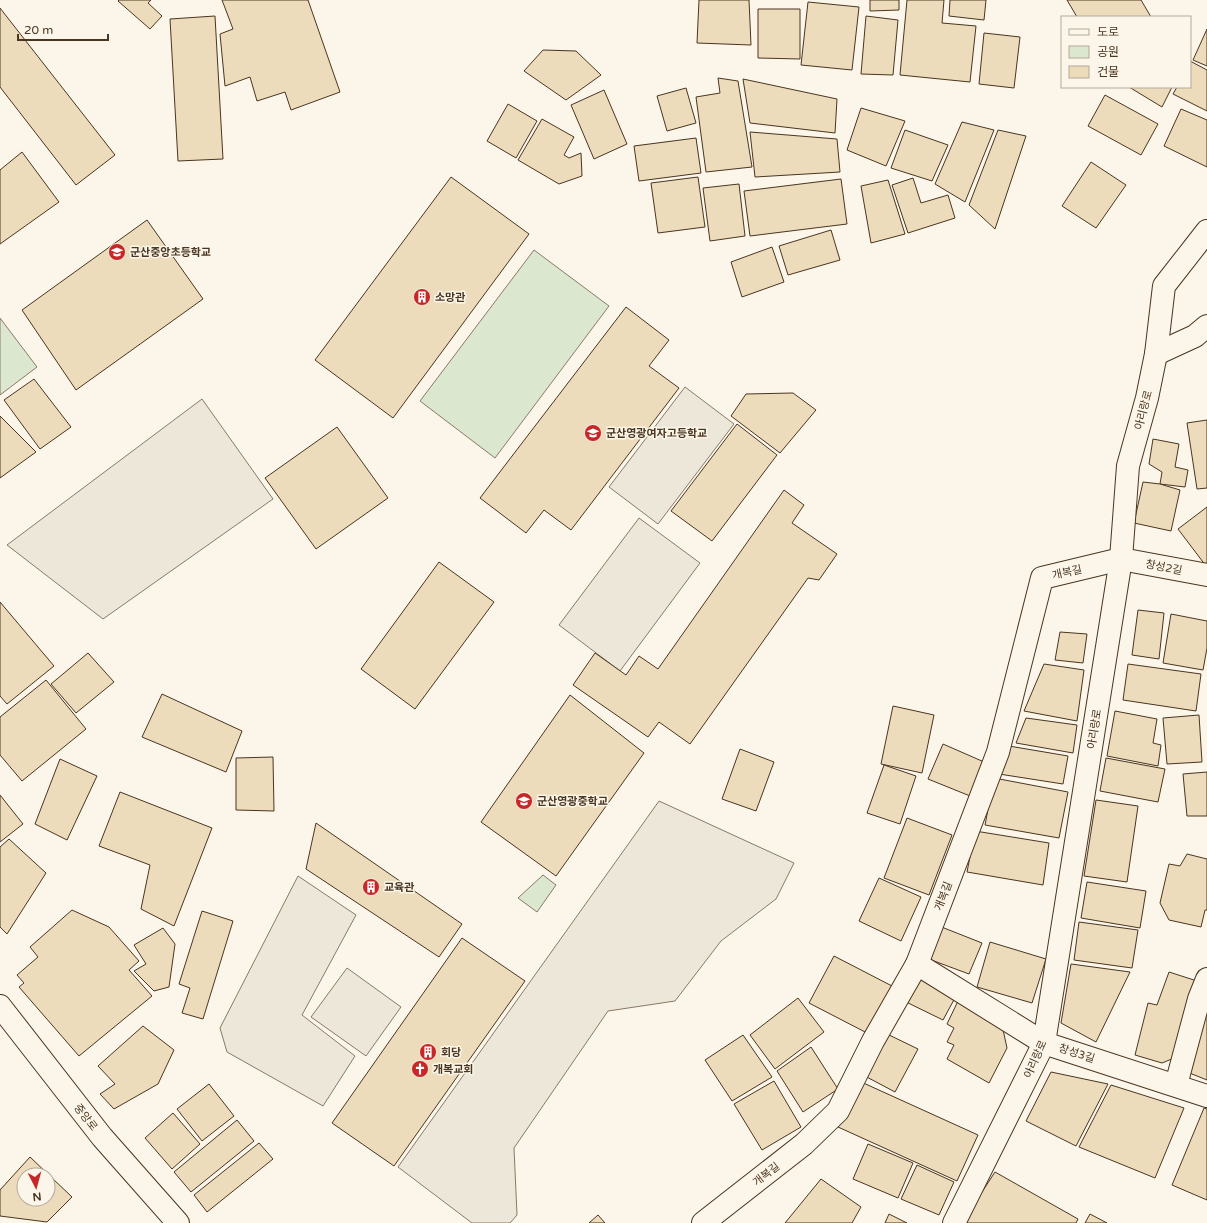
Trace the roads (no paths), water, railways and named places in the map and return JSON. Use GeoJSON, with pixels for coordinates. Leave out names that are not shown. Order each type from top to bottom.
{"type":"FeatureCollection","features":[{"type":"Feature","properties":{"kind":"street","name":"아리랑로"},"geometry":{"type":"LineString","coordinates":[[954,1223],[1044,1043],[1121,559],[1128,466],[1147,398],[1156,354],[1164,286],[1207,232]]}},
{"type":"Feature","properties":{"kind":"street"},"geometry":{"type":"LineString","coordinates":[[1156,354],[1195,336],[1207,326]]}},
{"type":"Feature","properties":{"kind":"street","name":"창성2길"},"geometry":{"type":"LineString","coordinates":[[1121,559],[1207,575]]}},
{"type":"Feature","properties":{"kind":"street","name":"개복길"},"geometry":{"type":"LineString","coordinates":[[704,1223],[804,1144],[838,1111],[873,1041],[916,964],[998,752],[1042,578],[1121,559]]}},
{"type":"Feature","properties":{"kind":"street","name":"창성3길"},"geometry":{"type":"LineString","coordinates":[[916,964],[1044,1043],[1207,1096]]}},
{"type":"Feature","properties":{"kind":"street"},"geometry":{"type":"LineString","coordinates":[[1176,1085],[1199,998],[1207,979]]}},
{"type":"Feature","properties":{"kind":"street","name":"중앙로"},"geometry":{"type":"LineString","coordinates":[[0,1006],[102,1137],[178,1223]]}},
{"type":"Feature","properties":{"kind":"place","name":"군산중앙초등학교"},"geometry":{"type":"Point","coordinates":[117,252]}},
{"type":"Feature","properties":{"kind":"place","name":"소망관"},"geometry":{"type":"Point","coordinates":[422,297]}},
{"type":"Feature","properties":{"kind":"place","name":"군산영광여자고등학교"},"geometry":{"type":"Point","coordinates":[593,433]}},
{"type":"Feature","properties":{"kind":"place","name":"군산영광중학교"},"geometry":{"type":"Point","coordinates":[524,801]}},
{"type":"Feature","properties":{"kind":"place","name":"교육관"},"geometry":{"type":"Point","coordinates":[371,887]}},
{"type":"Feature","properties":{"kind":"place","name":"회당"},"geometry":{"type":"Point","coordinates":[428,1052]}},
{"type":"Feature","properties":{"kind":"place","name":"개복교회"},"geometry":{"type":"Point","coordinates":[420,1069]}}]}
